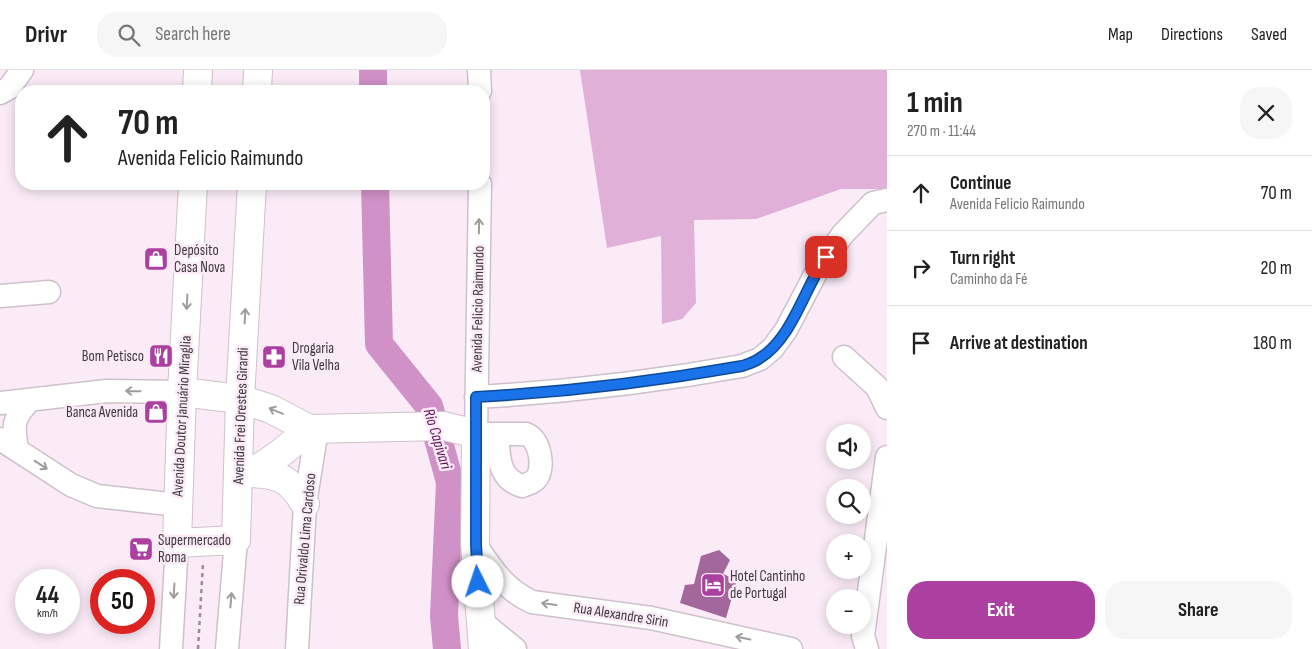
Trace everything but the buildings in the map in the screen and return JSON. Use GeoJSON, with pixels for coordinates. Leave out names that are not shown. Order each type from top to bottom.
{"type":"FeatureCollection","features":[{"type":"Feature","properties":{"kind":"main road"},"geometry":{"type":"LineString","coordinates":[[197,85],[198,70]]}},
{"type":"Feature","properties":{"kind":"main road"},"geometry":{"type":"LineString","coordinates":[[257,85],[258,70]]}},
{"type":"Feature","properties":{"kind":"main road","name":"Avenida Doutor Januário Miraglia"},"geometry":{"type":"LineString","coordinates":[[177,542],[192,190]]}},
{"type":"Feature","properties":{"kind":"main road","name":"Avenida Frei Orestes Girardi"},"geometry":{"type":"LineString","coordinates":[[236,540],[245,475],[240,399],[252,190]]}},
{"type":"Feature","properties":{"kind":"main road"},"geometry":{"type":"LineString","coordinates":[[182,392],[240,399],[270,409],[313,429],[444,426],[486,435],[476,544],[483,649]]}},
{"type":"Feature","properties":{"kind":"main road"},"geometry":{"type":"LineString","coordinates":[[245,475],[277,456],[313,429]]}},
{"type":"Feature","properties":{"kind":"main road"},"geometry":{"type":"LineString","coordinates":[[245,475],[268,474],[287,480],[296,489],[305,504]]}},
{"type":"Feature","properties":{"kind":"main road"},"geometry":{"type":"LineString","coordinates":[[177,542],[236,540]]}},
{"type":"Feature","properties":{"kind":"street"},"geometry":{"type":"LineString","coordinates":[[0,93],[9,88],[22,70]]}},
{"type":"Feature","properties":{"kind":"street"},"geometry":{"type":"LineString","coordinates":[[479,70],[480,85]]}},
{"type":"Feature","properties":{"kind":"street","name":"Avenida Felicio Raimundo"},"geometry":{"type":"LineString","coordinates":[[480,190],[476,397],[486,435]]}},
{"type":"Feature","properties":{"kind":"street"},"geometry":{"type":"LineString","coordinates":[[476,397],[534,395],[620,386],[742,366],[760,359],[772,348],[786,330],[818,269],[843,234],[880,202]]}},
{"type":"Feature","properties":{"kind":"street"},"geometry":{"type":"LineString","coordinates":[[0,296],[49,292]]}},
{"type":"Feature","properties":{"kind":"street"},"geometry":{"type":"LineString","coordinates":[[844,357],[877,387],[887,408]]}},
{"type":"Feature","properties":{"kind":"street"},"geometry":{"type":"LineString","coordinates":[[0,403],[107,391],[182,392]]}},
{"type":"Feature","properties":{"kind":"street"},"geometry":{"type":"LineString","coordinates":[[30,400],[14,420],[8,444],[71,485],[97,496],[178,505]]}},
{"type":"Feature","properties":{"kind":"street","name":"Rua Orivaldo Lima Cardoso"},"geometry":{"type":"LineString","coordinates":[[296,649],[305,504],[313,429]]}},
{"type":"Feature","properties":{"kind":"street"},"geometry":{"type":"LineString","coordinates":[[867,649],[863,636],[887,457]]}},
{"type":"Feature","properties":{"kind":"street","name":"Avenida Frei Orestes Girardi"},"geometry":{"type":"LineString","coordinates":[[227,649],[236,540]]}},
{"type":"Feature","properties":{"kind":"street","name":"Avenida Doutor Januário Miraglia"},"geometry":{"type":"LineString","coordinates":[[171,649],[177,542]]}},
{"type":"Feature","properties":{"kind":"street","name":"Rua Alexandre Sirin"},"geometry":{"type":"LineString","coordinates":[[476,544],[498,579],[516,595],[532,602],[651,618],[791,649]]}},
{"type":"Feature","properties":{"kind":"street"},"geometry":{"type":"LineString","coordinates":[[481,621],[515,649]]}},
{"type":"Feature","properties":{"kind":"path"},"geometry":{"type":"LineString","coordinates":[[198,649],[204,540]]}},
{"type":"Feature","properties":{"kind":"shaded area"},"geometry":{"type":"Polygon","coordinates":[[[580,70],[887,70],[887,189],[841,189],[756,219],[694,220],[696,303],[682,319],[662,324],[661,236],[607,248],[580,70]]]}},
{"type":"Feature","properties":{"kind":"waterway","name":"Rio Capivari"},"geometry":{"type":"LineString","coordinates":[[373,70],[373,85]]}},
{"type":"Feature","properties":{"kind":"waterway","name":"Rio Capivari"},"geometry":{"type":"LineString","coordinates":[[375,190],[379,344],[429,406],[450,482],[444,616],[447,649]]}},
{"type":"Feature","properties":{"kind":"place","name":"Depósito Casa Nova"},"geometry":{"type":"Point","coordinates":[156,259]}},
{"type":"Feature","properties":{"kind":"place","name":"Bom Petisco"},"geometry":{"type":"Point","coordinates":[161,356]}},
{"type":"Feature","properties":{"kind":"place","name":"Drogaria Vila Velha"},"geometry":{"type":"Point","coordinates":[274,357]}},
{"type":"Feature","properties":{"kind":"place","name":"Banca Avenida"},"geometry":{"type":"Point","coordinates":[156,412]}},
{"type":"Feature","properties":{"kind":"place","name":"Supermercado Roma"},"geometry":{"type":"Point","coordinates":[141,549]}},
{"type":"Feature","properties":{"kind":"place","name":"Hotel Cantinho de Portugal"},"geometry":{"type":"Point","coordinates":[713,585]}},
{"type":"Feature","properties":{"kind":"route"},"geometry":{"type":"LineString","coordinates":[[478,582],[476,544],[476,397],[534,395],[620,386],[742,366],[760,359],[772,348],[786,330],[826,257]]}}]}
